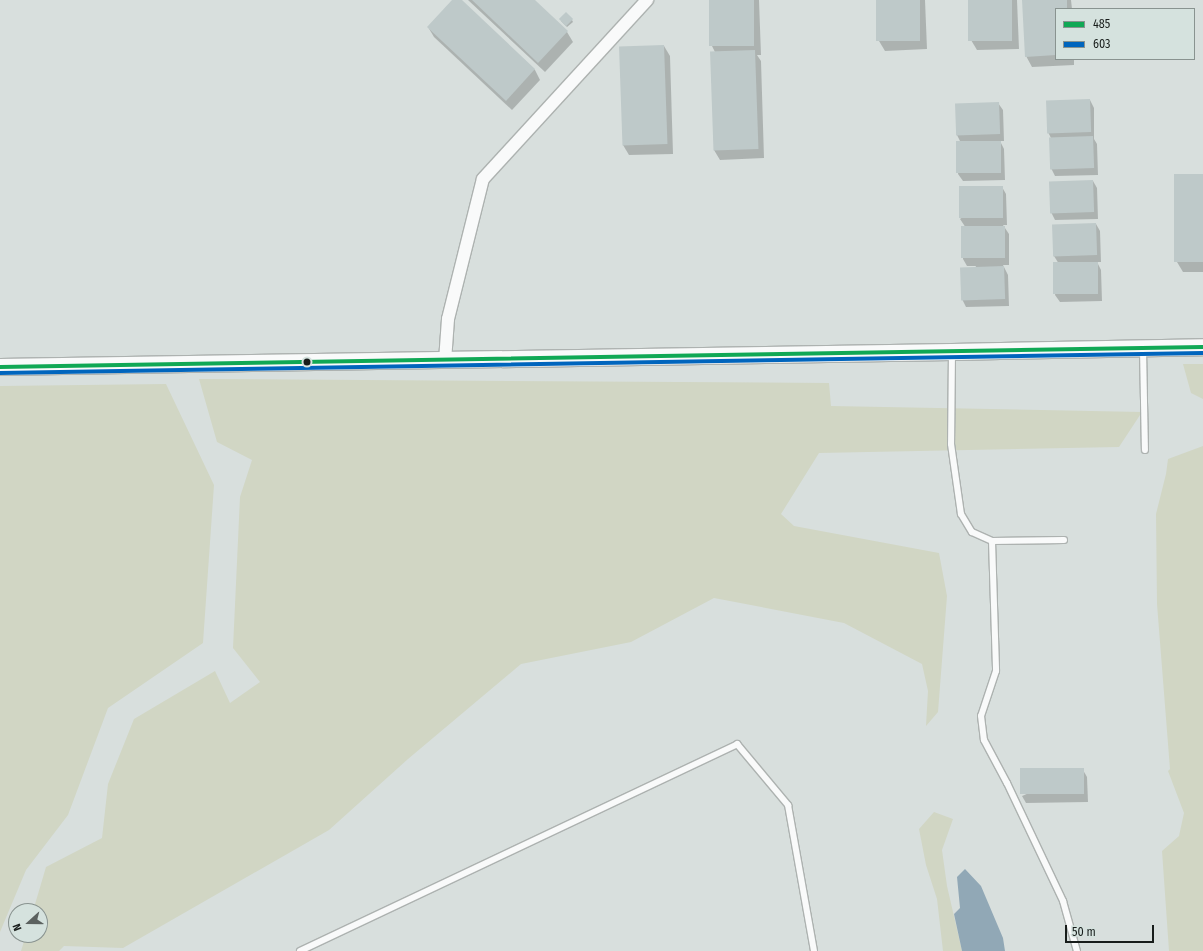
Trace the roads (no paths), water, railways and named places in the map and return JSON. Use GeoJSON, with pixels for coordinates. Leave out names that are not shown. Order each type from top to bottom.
{"type":"FeatureCollection","features":[{"type":"Feature","properties":{"kind":"main road"},"geometry":{"type":"LineString","coordinates":[[0,367],[446,361],[1203,347]]}},
{"type":"Feature","properties":{"kind":"street"},"geometry":{"type":"LineString","coordinates":[[446,361],[448,319],[483,179],[647,0]]}},
{"type":"Feature","properties":{"kind":"lane"},"geometry":{"type":"LineString","coordinates":[[1143,348],[1145,450]]}},
{"type":"Feature","properties":{"kind":"lane"},"geometry":{"type":"LineString","coordinates":[[952,352],[951,444],[961,514],[972,532],[992,540],[1064,540]]}},
{"type":"Feature","properties":{"kind":"lane"},"geometry":{"type":"LineString","coordinates":[[992,540],[996,671],[982,716],[984,740],[1007,783],[1063,902],[1077,951]]}},
{"type":"Feature","properties":{"kind":"lane"},"geometry":{"type":"LineString","coordinates":[[300,951],[738,744],[788,805],[814,951]]}},
{"type":"Feature","properties":{"kind":"water"},"geometry":{"type":"Polygon","coordinates":[[[965,869],[981,886],[1003,938],[1005,951],[962,951],[954,914],[960,908],[957,877],[965,869]]]}}]}
